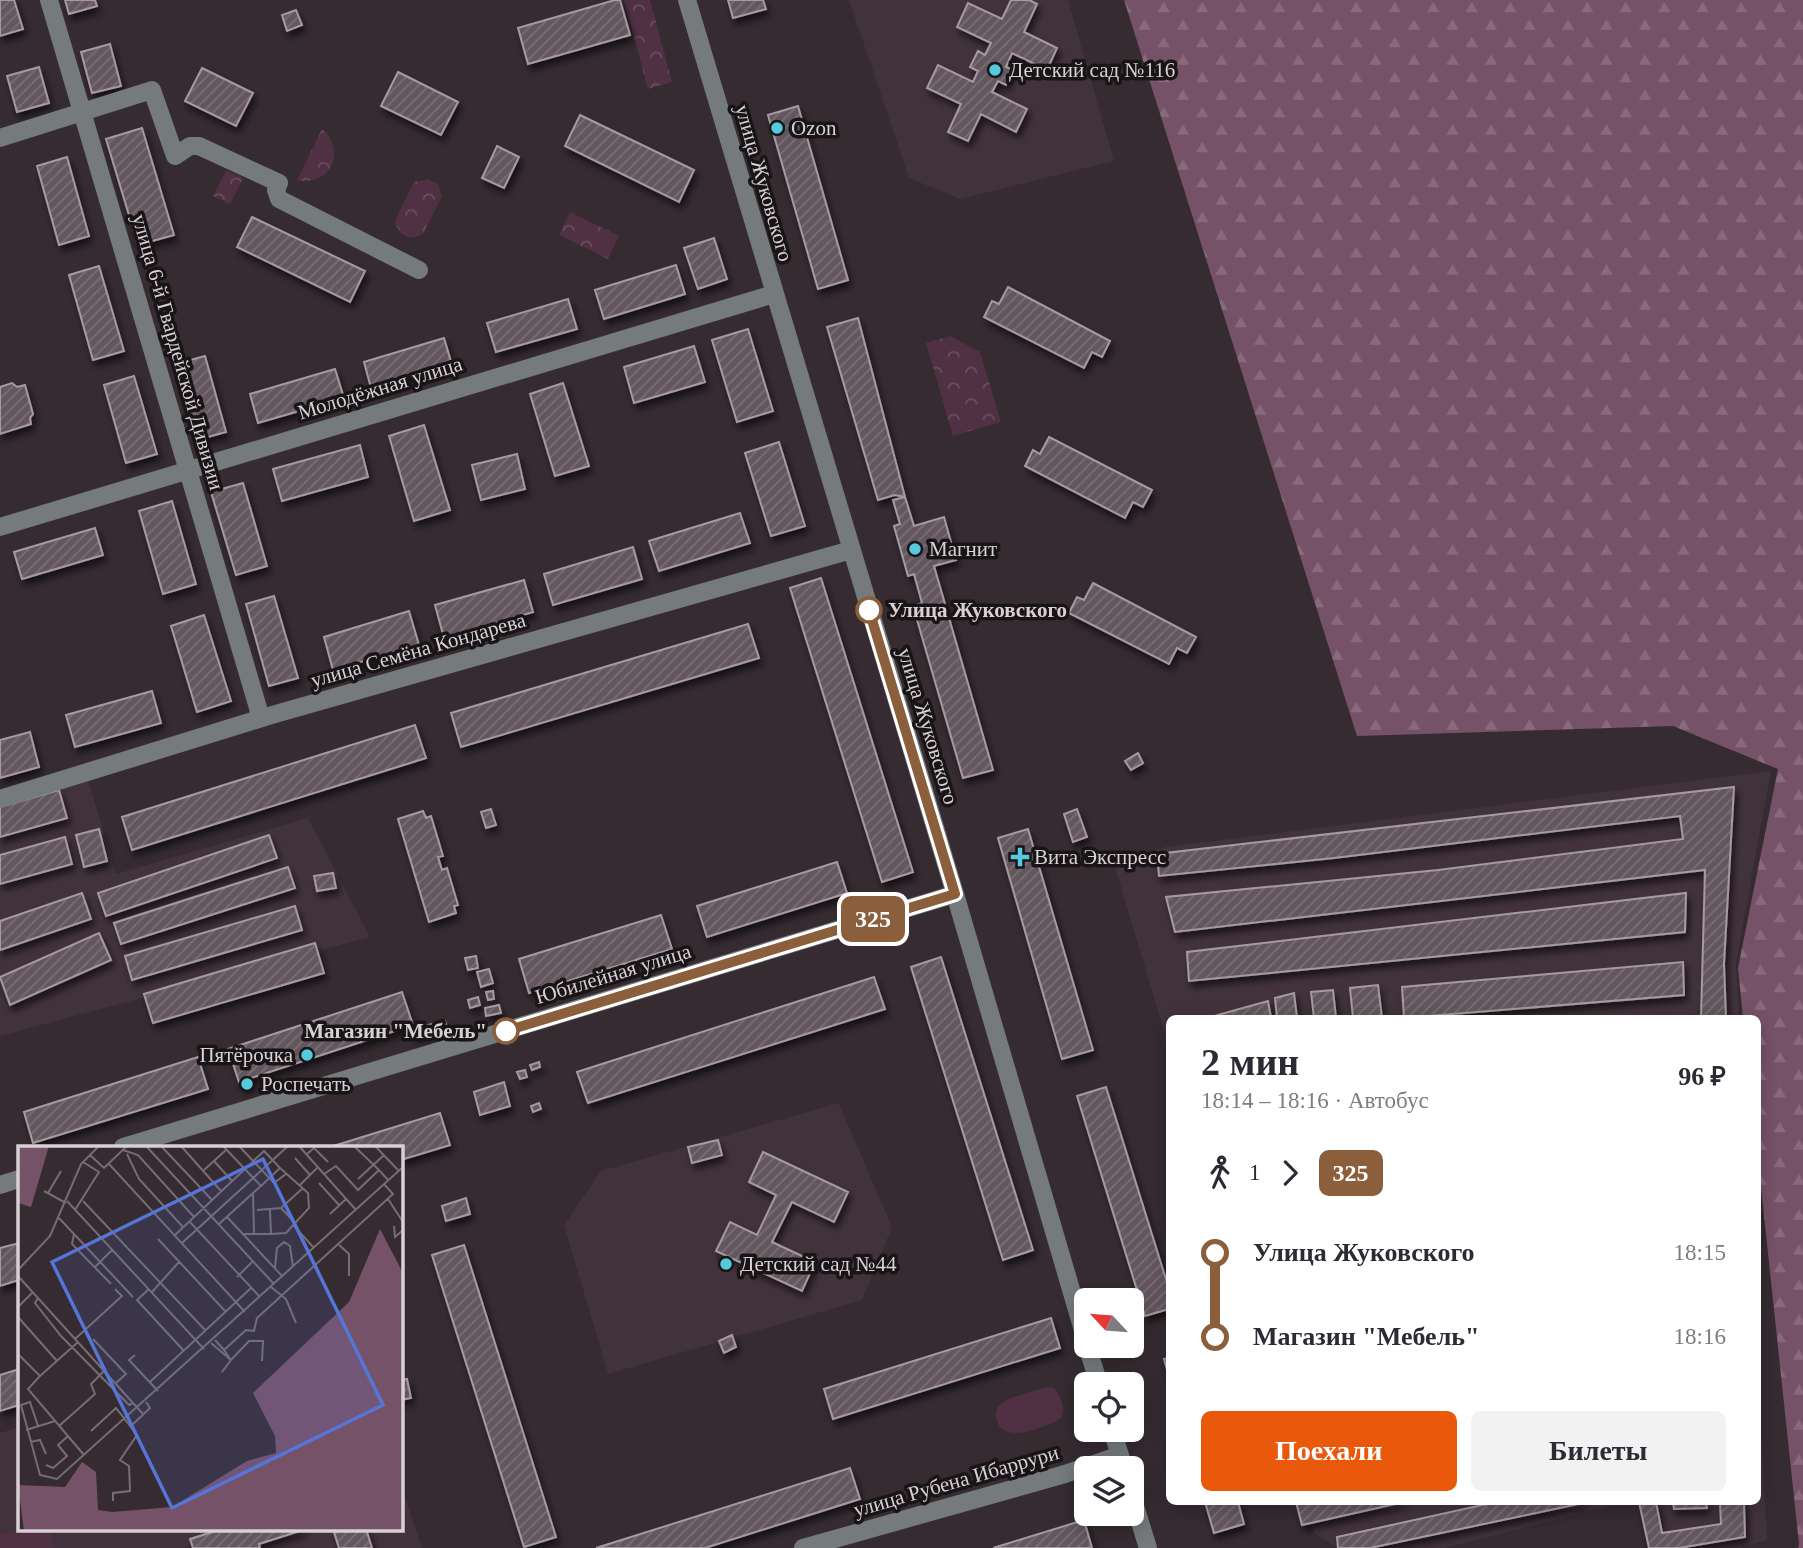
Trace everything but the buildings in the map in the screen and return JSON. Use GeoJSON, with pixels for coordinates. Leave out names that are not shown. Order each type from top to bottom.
{"type":"FeatureCollection","features":[{"type":"Feature","properties":{"kind":"street","name":"улица 6-й Гвардейской Дивизии"},"geometry":{"type":"LineString","coordinates":[[50,0],[261,718]]}},
{"type":"Feature","properties":{"kind":"street","name":"улица Жуковского"},"geometry":{"type":"LineString","coordinates":[[687,0],[1074,1301]]}},
{"type":"Feature","properties":{"kind":"street"},"geometry":{"type":"LineString","coordinates":[[0,138],[152,90],[174,156],[190,146],[199,146],[268,177],[279,183],[276,190],[279,199],[419,270]]}},
{"type":"Feature","properties":{"kind":"street","name":"Молодёжная улица"},"geometry":{"type":"LineString","coordinates":[[0,527],[774,294]]}},
{"type":"Feature","properties":{"kind":"street","name":"улица Семёна Кондарева"},"geometry":{"type":"LineString","coordinates":[[0,799],[261,718],[851,550]]}},
{"type":"Feature","properties":{"kind":"street","name":"Юбилейная улица"},"geometry":{"type":"LineString","coordinates":[[126,1146],[955,894]]}},
{"type":"Feature","properties":{"kind":"street"},"geometry":{"type":"LineString","coordinates":[[0,1185],[18,1179]]}},
{"type":"Feature","properties":{"kind":"street","name":"улица Рубена Ибаррури"},"geometry":{"type":"LineString","coordinates":[[803,1548],[1074,1472]]}},
{"type":"Feature","properties":{"kind":"street"},"geometry":{"type":"LineString","coordinates":[[1141,1526],[1148,1548]]}},
{"type":"Feature","properties":{"kind":"shaded area"},"geometry":{"type":"Polygon","coordinates":[[[849,0],[1068,0],[1114,161],[960,199],[909,178],[849,0]]]}},
{"type":"Feature","properties":{"kind":"shaded area"},"geometry":{"type":"Polygon","coordinates":[[[1771,771],[1736,962],[1739,1015],[1166,1015],[1166,1037],[1114,864],[1166,847],[1771,771]]]}},
{"type":"Feature","properties":{"kind":"shaded area"},"geometry":{"type":"Polygon","coordinates":[[[88,780],[116,874],[308,818],[370,937],[0,1036],[0,807],[88,780]]]}},
{"type":"Feature","properties":{"kind":"shaded area","name":"Детский сад №44"},"geometry":{"type":"Polygon","coordinates":[[[839,1103],[892,1227],[862,1300],[608,1374],[564,1225],[601,1171],[839,1103]]]}},
{"type":"Feature","properties":{"kind":"shaded area"},"geometry":{"type":"Polygon","coordinates":[[[18,1427],[18,1530],[402,1530],[402,1488],[422,1548],[0,1548],[0,1433],[18,1427]]]}},
{"type":"Feature","properties":{"kind":"shaded area"},"geometry":{"type":"Polygon","coordinates":[[[1761,1432],[1767,1540],[1740,1548],[1660,1548],[1642,1505],[1761,1505],[1761,1432]]]}},
{"type":"Feature","properties":{"kind":"shaded area"},"geometry":{"type":"Polygon","coordinates":[[[1306,1505],[1613,1505],[1445,1548],[1338,1548],[1314,1533],[1306,1505]]]}},
{"type":"Feature","properties":{"kind":"green space"},"geometry":{"type":"Polygon","coordinates":[[[624,0],[650,0],[672,82],[648,89],[624,0]]]}},
{"type":"Feature","properties":{"kind":"green space"},"geometry":{"type":"Polygon","coordinates":[[[1124,0],[1803,0],[1803,1548],[1798,1548],[1761,1188],[1761,1015],[1743,1015],[1738,968],[1778,769],[1673,726],[1357,736],[1124,0]]]}},
{"type":"Feature","properties":{"kind":"green space"},"geometry":{"type":"Polygon","coordinates":[[[322,129],[333,147],[332,165],[319,178],[297,180],[322,129]]]}},
{"type":"Feature","properties":{"kind":"green space"},"geometry":{"type":"Polygon","coordinates":[[[226,170],[243,178],[230,204],[213,196],[226,170]]]}},
{"type":"Feature","properties":{"kind":"green space"},"geometry":{"type":"Polygon","coordinates":[[[428,179],[438,184],[442,196],[423,234],[405,236],[395,221],[414,182],[428,179]]]}},
{"type":"Feature","properties":{"kind":"green space"},"geometry":{"type":"Polygon","coordinates":[[[570,212],[619,236],[608,259],[559,235],[570,212]]]}},
{"type":"Feature","properties":{"kind":"green space"},"geometry":{"type":"Polygon","coordinates":[[[950,336],[980,352],[1001,422],[953,436],[926,343],[950,336]]]}},
{"type":"Feature","properties":{"kind":"green space"},"geometry":{"type":"Polygon","coordinates":[[[1046,1387],[1053,1388],[1060,1398],[1063,1406],[1061,1418],[1043,1427],[1021,1433],[1003,1430],[998,1423],[998,1406],[1008,1399],[1046,1387]]]}},
{"type":"Feature","properties":{"kind":"green space"},"geometry":{"type":"Polygon","coordinates":[[[18,1529],[49,1530],[55,1548],[0,1548],[0,1535],[18,1529]]]}},
{"type":"Feature","properties":{"kind":"bus line","name":"325"},"geometry":{"type":"LineString","coordinates":[[506,1031],[955,894],[869,610]]}},
{"type":"Feature","properties":{"kind":"place","name":"Детский сад №116"},"geometry":{"type":"Point","coordinates":[995,70]}},
{"type":"Feature","properties":{"kind":"place","name":"Ozon"},"geometry":{"type":"Point","coordinates":[777,128]}},
{"type":"Feature","properties":{"kind":"place","name":"Магнит"},"geometry":{"type":"Point","coordinates":[915,549]}},
{"type":"Feature","properties":{"kind":"place","name":"Улица Жуковского"},"geometry":{"type":"Point","coordinates":[869,610]}},
{"type":"Feature","properties":{"kind":"place","name":"Вита Экспресс"},"geometry":{"type":"Point","coordinates":[1020,857]}},
{"type":"Feature","properties":{"kind":"place","name":"Магазин \"Мебель\""},"geometry":{"type":"Point","coordinates":[506,1031]}},
{"type":"Feature","properties":{"kind":"place","name":"Пятёрочка"},"geometry":{"type":"Point","coordinates":[307,1055]}},
{"type":"Feature","properties":{"kind":"place","name":"Роспечать"},"geometry":{"type":"Point","coordinates":[247,1084]}},
{"type":"Feature","properties":{"kind":"place","name":"Детский сад №44"},"geometry":{"type":"Point","coordinates":[726,1264]}}]}
